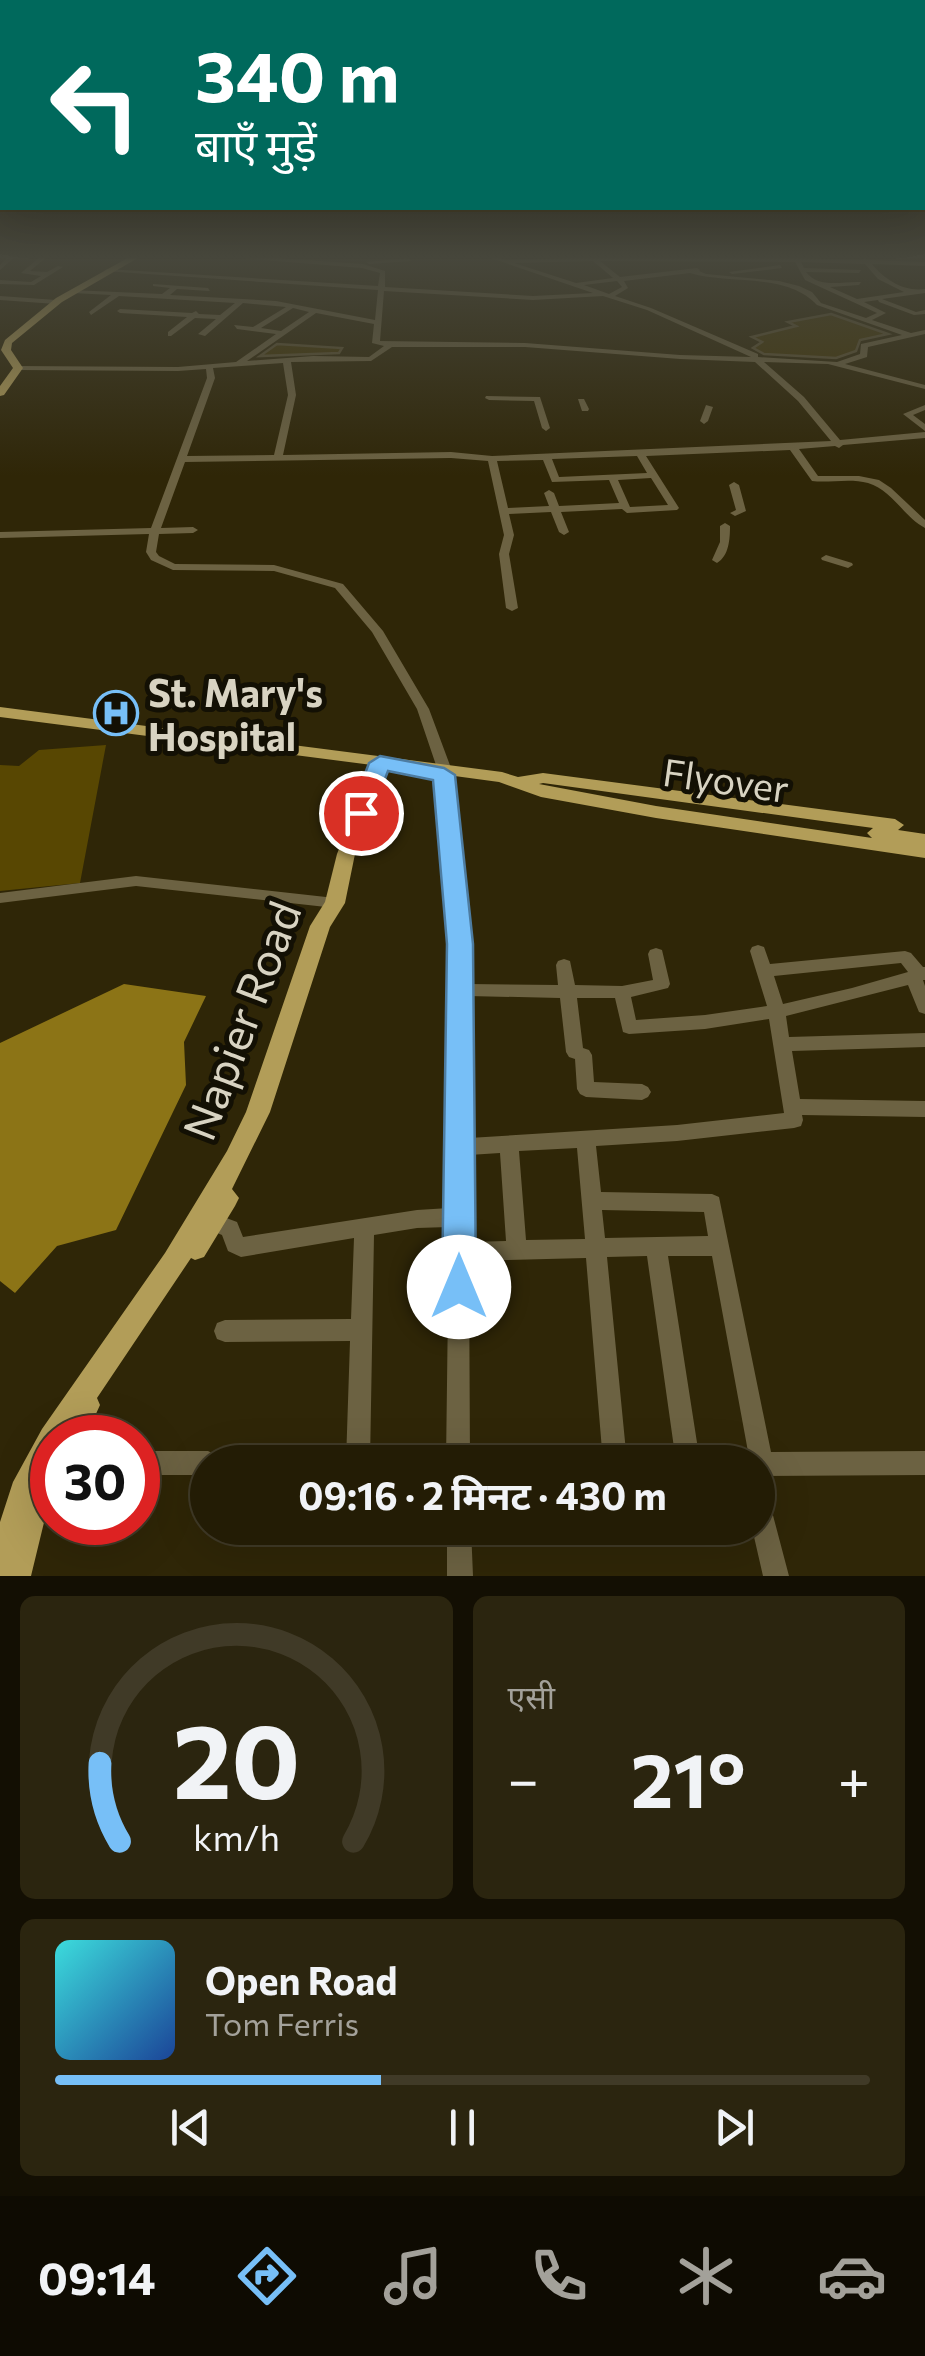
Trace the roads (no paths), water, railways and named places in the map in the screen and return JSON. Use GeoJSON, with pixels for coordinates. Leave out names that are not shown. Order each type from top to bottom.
{"type":"FeatureCollection","features":[{"type":"Feature","properties":{"kind":"main road"},"geometry":{"type":"LineString","coordinates":[[0,393],[18,368],[5,358],[4,344]]}},
{"type":"Feature","properties":{"kind":"main road"},"geometry":{"type":"LineString","coordinates":[[0,704],[282,743],[296,752]]}},
{"type":"Feature","properties":{"kind":"main road"},"geometry":{"type":"LineString","coordinates":[[0,716],[278,755],[296,752]]}},
{"type":"Feature","properties":{"kind":"main road"},"geometry":{"type":"LineString","coordinates":[[0,716],[514,781],[547,792],[656,812],[925,852]]}},
{"type":"Feature","properties":{"kind":"main road","name":"Napier Road"},"geometry":{"type":"LineString","coordinates":[[207,1220],[247,1158],[278,1084],[334,924],[346,854],[379,766]]}},
{"type":"Feature","properties":{"kind":"main road"},"geometry":{"type":"LineString","coordinates":[[514,781],[543,778],[925,830]]}},
{"type":"Feature","properties":{"kind":"main road","name":"Flyover"},"geometry":{"type":"LineString","coordinates":[[514,781],[925,840]]}},
{"type":"Feature","properties":{"kind":"main road"},"geometry":{"type":"LineString","coordinates":[[79,1415],[207,1220]]}},
{"type":"Feature","properties":{"kind":"main road"},"geometry":{"type":"LineString","coordinates":[[76,1415],[207,1220]]}},
{"type":"Feature","properties":{"kind":"main road"},"geometry":{"type":"LineString","coordinates":[[0,1574],[30,1484]]}},
{"type":"Feature","properties":{"kind":"main road"},"geometry":{"type":"LineString","coordinates":[[15,1576],[30,1517]]}},
{"type":"Feature","properties":{"kind":"street"},"geometry":{"type":"LineString","coordinates":[[171,334],[176,329]]}},
{"type":"Feature","properties":{"kind":"street"},"geometry":{"type":"LineString","coordinates":[[202,334],[208,329]]}},
{"type":"Feature","properties":{"kind":"street"},"geometry":{"type":"LineString","coordinates":[[255,329],[282,333]]}},
{"type":"Feature","properties":{"kind":"street"},"geometry":{"type":"LineString","coordinates":[[237,365],[288,329]]}},
{"type":"Feature","properties":{"kind":"street"},"geometry":{"type":"LineString","coordinates":[[377,329],[376,342],[390,345],[570,346],[837,364],[925,387]]}},
{"type":"Feature","properties":{"kind":"street"},"geometry":{"type":"LineString","coordinates":[[696,329],[762,361],[840,444]]}},
{"type":"Feature","properties":{"kind":"street"},"geometry":{"type":"LineString","coordinates":[[893,329],[909,335]]}},
{"type":"Feature","properties":{"kind":"street"},"geometry":{"type":"LineString","coordinates":[[837,364],[864,355],[864,346],[925,332]]}},
{"type":"Feature","properties":{"kind":"street"},"geometry":{"type":"LineString","coordinates":[[18,368],[209,367],[370,359],[390,345]]}},
{"type":"Feature","properties":{"kind":"street"},"geometry":{"type":"LineString","coordinates":[[278,458],[292,395],[286,361]]}},
{"type":"Feature","properties":{"kind":"street"},"geometry":{"type":"LineString","coordinates":[[209,367],[211,378],[154,533],[153,556],[173,566],[274,568],[340,586],[377,631],[423,708],[438,770],[460,944],[458,1445]]}},
{"type":"Feature","properties":{"kind":"street"},"geometry":{"type":"LineString","coordinates":[[489,398],[537,399],[546,428]]}},
{"type":"Feature","properties":{"kind":"street"},"geometry":{"type":"LineString","coordinates":[[704,421],[709,406]]}},
{"type":"Feature","properties":{"kind":"street"},"geometry":{"type":"LineString","coordinates":[[925,407],[907,414],[925,428]]}},
{"type":"Feature","properties":{"kind":"street"},"geometry":{"type":"LineString","coordinates":[[182,459],[451,455],[492,459],[793,447],[925,436]]}},
{"type":"Feature","properties":{"kind":"street"},"geometry":{"type":"LineString","coordinates":[[793,447],[816,480],[870,480],[881,485],[904,511],[925,525]]}},
{"type":"Feature","properties":{"kind":"street"},"geometry":{"type":"LineString","coordinates":[[612,477],[628,510],[674,508],[640,452]]}},
{"type":"Feature","properties":{"kind":"street"},"geometry":{"type":"LineString","coordinates":[[547,457],[554,480],[654,475]]}},
{"type":"Feature","properties":{"kind":"street"},"geometry":{"type":"LineString","coordinates":[[492,459],[508,535],[504,554],[512,608]]}},
{"type":"Feature","properties":{"kind":"street"},"geometry":{"type":"LineString","coordinates":[[734,486],[741,511],[736,513]]}},
{"type":"Feature","properties":{"kind":"street"},"geometry":{"type":"LineString","coordinates":[[550,493],[564,532]]}},
{"type":"Feature","properties":{"kind":"street"},"geometry":{"type":"LineString","coordinates":[[503,511],[626,506]]}},
{"type":"Feature","properties":{"kind":"street"},"geometry":{"type":"LineString","coordinates":[[717,560],[725,542],[725,526]]}},
{"type":"Feature","properties":{"kind":"street"},"geometry":{"type":"LineString","coordinates":[[0,535],[194,530]]}},
{"type":"Feature","properties":{"kind":"street"},"geometry":{"type":"LineString","coordinates":[[826,558],[848,565]]}},
{"type":"Feature","properties":{"kind":"street"},"geometry":{"type":"LineString","coordinates":[[0,898],[136,881],[335,904]]}},
{"type":"Feature","properties":{"kind":"street"},"geometry":{"type":"LineString","coordinates":[[460,1147],[794,1120],[777,1013],[758,951]]}},
{"type":"Feature","properties":{"kind":"street"},"geometry":{"type":"LineString","coordinates":[[460,990],[622,992],[662,984],[656,954]]}},
{"type":"Feature","properties":{"kind":"street"},"geometry":{"type":"LineString","coordinates":[[764,971],[905,957],[919,975],[925,1007]]}},
{"type":"Feature","properties":{"kind":"street"},"geometry":{"type":"LineString","coordinates":[[564,966],[574,1052],[583,1055],[586,1089],[642,1092]]}},
{"type":"Feature","properties":{"kind":"street"},"geometry":{"type":"LineString","coordinates":[[622,992],[630,1027],[693,1026],[777,1013],[919,975]]}},
{"type":"Feature","properties":{"kind":"street"},"geometry":{"type":"LineString","coordinates":[[782,1044],[925,1040]]}},
{"type":"Feature","properties":{"kind":"street"},"geometry":{"type":"LineString","coordinates":[[792,1108],[925,1109]]}},
{"type":"Feature","properties":{"kind":"street"},"geometry":{"type":"LineString","coordinates":[[586,1139],[612,1445]]}},
{"type":"Feature","properties":{"kind":"street"},"geometry":{"type":"LineString","coordinates":[[508,1144],[516,1250]]}},
{"type":"Feature","properties":{"kind":"street"},"geometry":{"type":"LineString","coordinates":[[591,1201],[712,1202],[757,1445]]}},
{"type":"Feature","properties":{"kind":"street"},"geometry":{"type":"LineString","coordinates":[[207,1220],[230,1229],[235,1244],[241,1247],[460,1217]]}},
{"type":"Feature","properties":{"kind":"street"},"geometry":{"type":"LineString","coordinates":[[358,1445],[364,1228]]}},
{"type":"Feature","properties":{"kind":"street"},"geometry":{"type":"LineString","coordinates":[[656,1246],[685,1445]]}},
{"type":"Feature","properties":{"kind":"street"},"geometry":{"type":"LineString","coordinates":[[459,1252],[720,1246]]}},
{"type":"Feature","properties":{"kind":"street"},"geometry":{"type":"LineString","coordinates":[[225,1331],[361,1330]]}},
{"type":"Feature","properties":{"kind":"street"},"geometry":{"type":"LineString","coordinates":[[160,1462],[190,1463]]}},
{"type":"Feature","properties":{"kind":"street"},"geometry":{"type":"LineString","coordinates":[[775,1464],[925,1462]]}},
{"type":"Feature","properties":{"kind":"street"},"geometry":{"type":"LineString","coordinates":[[460,1545],[460,1576]]}},
{"type":"Feature","properties":{"kind":"street"},"geometry":{"type":"LineString","coordinates":[[768,1545],[776,1576]]}},
{"type":"Feature","properties":{"kind":"place","name":"St. Mary's Hospital"},"geometry":{"type":"Point","coordinates":[116,713]}}]}
